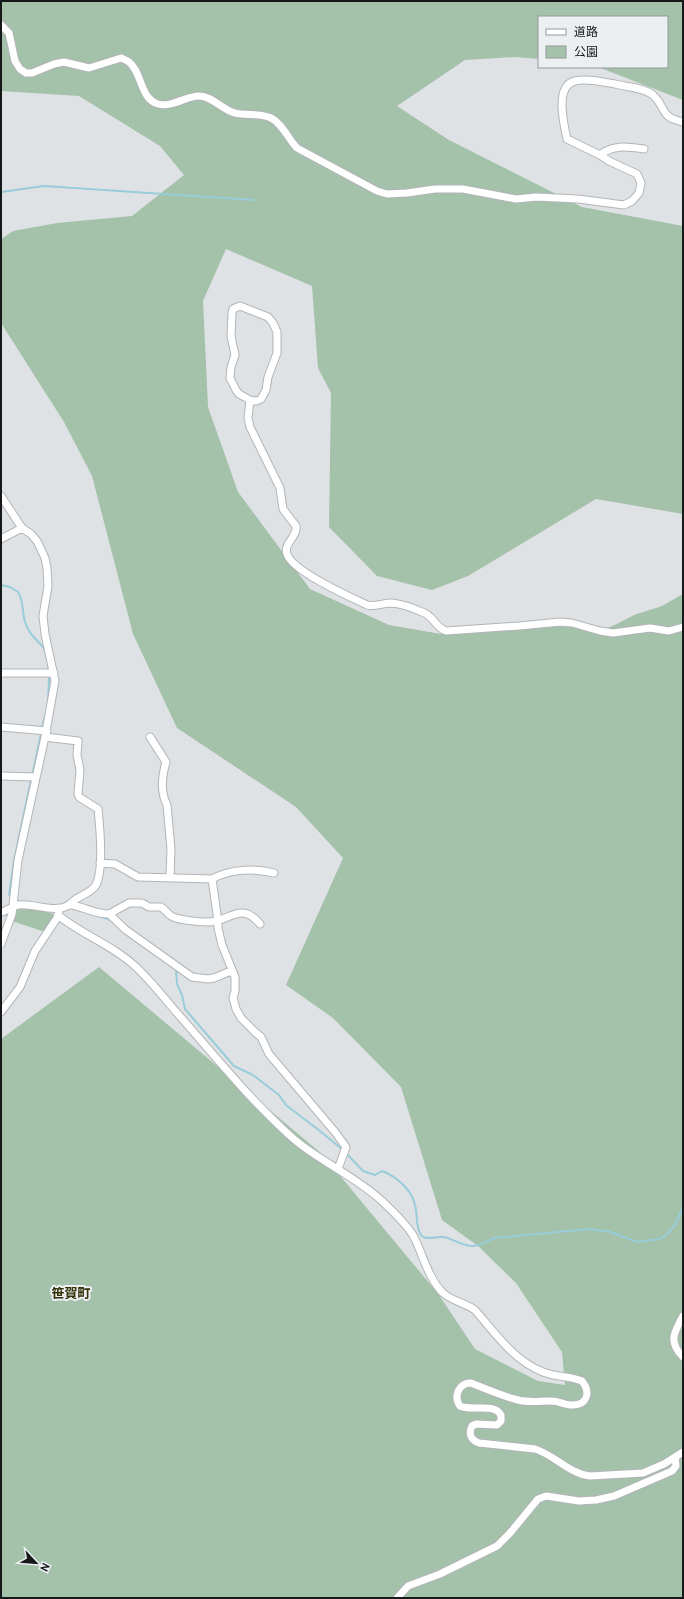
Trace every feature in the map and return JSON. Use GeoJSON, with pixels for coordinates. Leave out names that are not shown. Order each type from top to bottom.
{"type":"FeatureCollection","features":[{"type":"Feature","properties":{"kind":"street"},"geometry":{"type":"LineString","coordinates":[[1,25],[9,33],[15,61],[20,69],[26,74],[32,74],[54,64],[64,62],[89,68],[121,58],[129,62],[134,68],[148,97],[157,104],[166,104],[194,96],[202,96],[234,113],[259,114],[271,118],[280,125],[297,148],[377,191],[387,194],[435,189],[463,189],[516,199],[536,197],[578,199],[624,205],[632,201],[639,193],[641,183],[637,174],[567,139],[563,119],[563,94],[568,85],[575,81],[596,81],[643,90],[653,95],[668,117],[683,122]]}},
{"type":"Feature","properties":{"kind":"street"},"geometry":{"type":"LineString","coordinates":[[600,155],[613,148],[628,147],[644,149]]}},
{"type":"Feature","properties":{"kind":"street"},"geometry":{"type":"LineString","coordinates":[[240,306],[268,317],[274,323],[277,332],[277,354],[269,373],[266,390],[261,399],[250,400],[236,390],[230,378],[231,367],[235,355],[231,336],[232,313],[233,309],[240,306]]}},
{"type":"Feature","properties":{"kind":"street"},"geometry":{"type":"LineString","coordinates":[[250,400],[248,418],[250,427],[280,488],[283,509],[296,526],[296,533],[286,551],[289,557],[305,573],[367,605],[372,606],[393,603],[424,612],[429,615],[440,628],[446,631],[560,622],[572,623],[600,631],[614,633],[650,628],[668,631],[683,627]]}},
{"type":"Feature","properties":{"kind":"street"},"geometry":{"type":"LineString","coordinates":[[1,496],[22,528],[31,534],[36,541],[45,558],[48,586],[43,616],[45,634],[54,673],[55,688],[18,860],[14,883],[13,907],[1,944]]}},
{"type":"Feature","properties":{"kind":"street"},"geometry":{"type":"LineString","coordinates":[[1,539],[22,528]]}},
{"type":"Feature","properties":{"kind":"street"},"geometry":{"type":"LineString","coordinates":[[1,673],[54,673]]}},
{"type":"Feature","properties":{"kind":"street"},"geometry":{"type":"LineString","coordinates":[[1,727],[78,741],[77,755],[80,770],[78,794],[81,800],[98,809],[100,863],[97,881],[94,888],[74,900],[71,905],[59,912],[35,951],[20,987],[1,1012]]}},
{"type":"Feature","properties":{"kind":"street"},"geometry":{"type":"LineString","coordinates":[[150,737],[166,762],[162,780],[164,799],[167,804],[171,849],[170,877]]}},
{"type":"Feature","properties":{"kind":"street"},"geometry":{"type":"LineString","coordinates":[[1,776],[35,777]]}},
{"type":"Feature","properties":{"kind":"street"},"geometry":{"type":"LineString","coordinates":[[100,863],[115,864],[138,877],[212,879],[242,870],[255,870],[274,873]]}},
{"type":"Feature","properties":{"kind":"street"},"geometry":{"type":"LineString","coordinates":[[212,879],[218,928],[222,946],[231,966],[231,971],[235,977],[235,991],[233,998],[236,1009],[241,1018],[261,1037],[269,1054],[346,1147],[338,1169]]}},
{"type":"Feature","properties":{"kind":"street"},"geometry":{"type":"LineString","coordinates":[[71,905],[78,906],[98,914],[109,914],[129,903],[142,903],[149,907],[161,907],[172,917],[204,922],[218,921],[242,912],[255,918],[260,924]]}},
{"type":"Feature","properties":{"kind":"street"},"geometry":{"type":"LineString","coordinates":[[1,912],[22,905],[59,912],[80,932],[114,949],[136,967],[234,1078],[286,1132],[318,1158],[370,1190],[406,1225],[417,1244],[424,1262],[443,1293],[469,1305],[475,1310],[509,1350],[522,1361],[544,1372],[582,1381],[587,1389],[587,1395],[584,1401],[569,1405],[558,1401],[519,1401],[471,1383],[467,1383],[462,1386],[457,1394],[456,1399],[460,1406],[471,1409],[494,1409],[501,1415],[501,1421],[497,1425],[476,1424],[472,1426],[470,1434],[473,1440],[542,1451],[582,1475],[620,1475],[643,1473],[664,1464],[683,1452]]}},
{"type":"Feature","properties":{"kind":"street"},"geometry":{"type":"LineString","coordinates":[[109,914],[126,930],[192,977],[208,980],[231,971]]}},
{"type":"Feature","properties":{"kind":"street"},"geometry":{"type":"LineString","coordinates":[[683,1316],[675,1330],[674,1336],[675,1344],[683,1358]]}},
{"type":"Feature","properties":{"kind":"street"},"geometry":{"type":"LineString","coordinates":[[397,1598],[408,1586],[440,1574],[496,1546],[510,1534],[538,1499],[546,1496],[587,1501],[606,1498],[672,1471],[676,1466],[675,1457]]}},
{"type":"Feature","properties":{"kind":"green space"},"geometry":{"type":"Polygon","coordinates":[[[1,1],[683,1],[683,100],[601,68],[668,68],[668,16],[538,16],[538,59],[515,57],[465,60],[397,106],[449,140],[582,207],[683,226],[683,514],[596,499],[468,576],[432,590],[377,576],[329,527],[331,393],[318,368],[312,286],[226,249],[203,301],[208,407],[238,492],[310,589],[389,625],[441,634],[570,626],[594,633],[615,625],[634,615],[662,606],[683,594],[683,1598],[1,1598],[1,1039],[99,967],[322,1154],[439,1295],[475,1349],[538,1381],[565,1385],[562,1352],[516,1283],[478,1246],[442,1220],[401,1087],[333,1018],[286,985],[343,858],[296,807],[177,728],[133,634],[92,476],[64,422],[1,323],[1,239],[13,231],[57,223],[132,216],[184,175],[160,146],[79,96],[1,91],[1,1]]]}},
{"type":"Feature","properties":{"kind":"green space"},"geometry":{"type":"Polygon","coordinates":[[[19,909],[38,909],[56,915],[45,932],[12,921],[16,911],[19,909]]]}},
{"type":"Feature","properties":{"kind":"waterway"},"geometry":{"type":"LineString","coordinates":[[1,192],[44,186],[254,200]]}},
{"type":"Feature","properties":{"kind":"waterway"},"geometry":{"type":"LineString","coordinates":[[1,585],[10,587],[20,595],[24,618],[28,630],[43,647],[48,662]]}},
{"type":"Feature","properties":{"kind":"waterway"},"geometry":{"type":"LineString","coordinates":[[48,701],[49,678]]}},
{"type":"Feature","properties":{"kind":"waterway"},"geometry":{"type":"LineString","coordinates":[[42,727],[47,709]]}},
{"type":"Feature","properties":{"kind":"waterway"},"geometry":{"type":"LineString","coordinates":[[33,772],[41,733]]}},
{"type":"Feature","properties":{"kind":"waterway"},"geometry":{"type":"LineString","coordinates":[[9,895],[14,861],[31,780]]}},
{"type":"Feature","properties":{"kind":"waterway"},"geometry":{"type":"LineString","coordinates":[[89,913],[111,920]]}},
{"type":"Feature","properties":{"kind":"waterway"},"geometry":{"type":"LineString","coordinates":[[176,969],[177,984],[182,995],[185,1009],[234,1066],[253,1075],[279,1095],[286,1105],[343,1150]]}},
{"type":"Feature","properties":{"kind":"waterway"},"geometry":{"type":"LineString","coordinates":[[346,1153],[363,1171],[375,1175],[382,1171],[393,1176],[403,1184],[413,1199],[419,1232],[423,1237],[446,1237],[469,1246],[480,1245],[494,1238],[589,1229],[611,1232],[637,1242],[660,1239],[675,1225],[683,1207]]}},
{"type":"Feature","properties":{"kind":"district","name":"笹賀町"},"geometry":{"type":"Point","coordinates":[71,1293]}}]}
